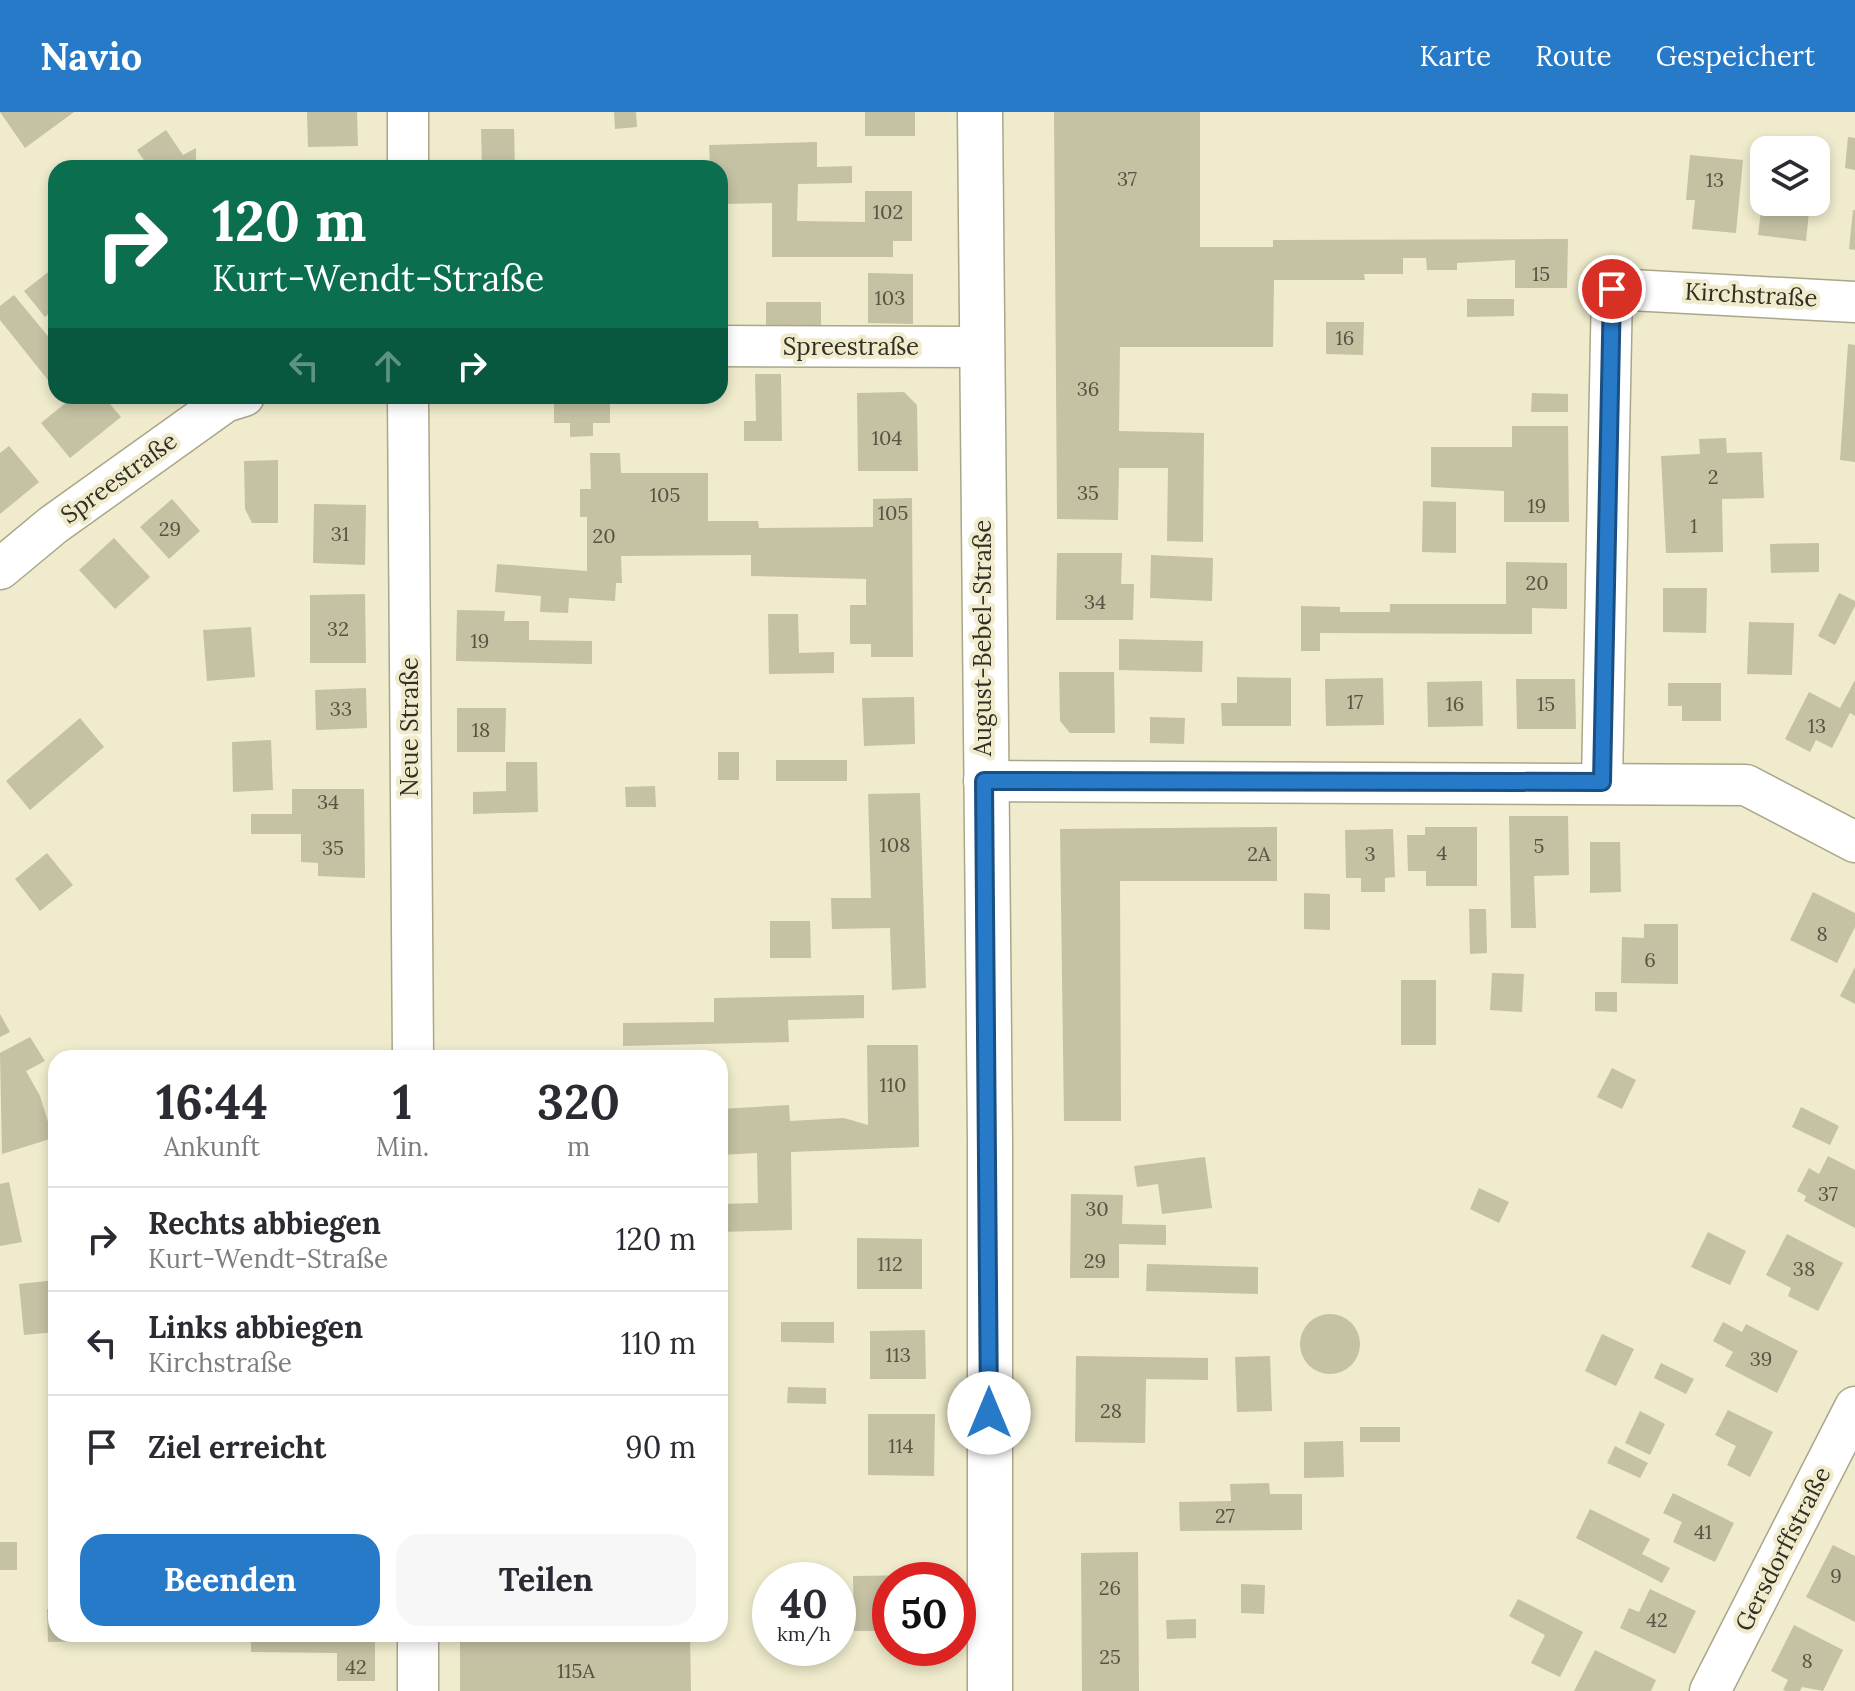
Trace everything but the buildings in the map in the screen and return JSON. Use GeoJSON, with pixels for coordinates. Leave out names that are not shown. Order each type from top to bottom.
{"type":"FeatureCollection","features":[{"type":"Feature","properties":{"kind":"main road","name":"August-Bebel-Straße"},"geometry":{"type":"LineString","coordinates":[[980,112],[984,781],[990,1142],[990,1691]]}},
{"type":"Feature","properties":{"kind":"street"},"geometry":{"type":"LineString","coordinates":[[408,112],[408,160]]}},
{"type":"Feature","properties":{"kind":"street","name":"Kirchstraße"},"geometry":{"type":"LineString","coordinates":[[1602,782],[1612,289],[1855,302]]}},
{"type":"Feature","properties":{"kind":"street","name":"Spreestraße"},"geometry":{"type":"LineString","coordinates":[[728,346],[982,347]]}},
{"type":"Feature","properties":{"kind":"street","name":"Spreestraße"},"geometry":{"type":"LineString","coordinates":[[0,569],[53,525],[222,404]]}},
{"type":"Feature","properties":{"kind":"street","name":"Neue Straße"},"geometry":{"type":"LineString","coordinates":[[408,404],[413,1050]]}},
{"type":"Feature","properties":{"kind":"street"},"geometry":{"type":"LineString","coordinates":[[984,781],[1746,785],[1855,842]]}},
{"type":"Feature","properties":{"kind":"street","name":"Gersdorffstraße"},"geometry":{"type":"LineString","coordinates":[[1710,1691],[1855,1407]]}},
{"type":"Feature","properties":{"kind":"street"},"geometry":{"type":"LineString","coordinates":[[418,1642],[418,1691]]}},
{"type":"Feature","properties":{"kind":"route"},"geometry":{"type":"LineString","coordinates":[[989,1413],[990,1142],[984,781],[1602,782],[1612,289]]}}]}
